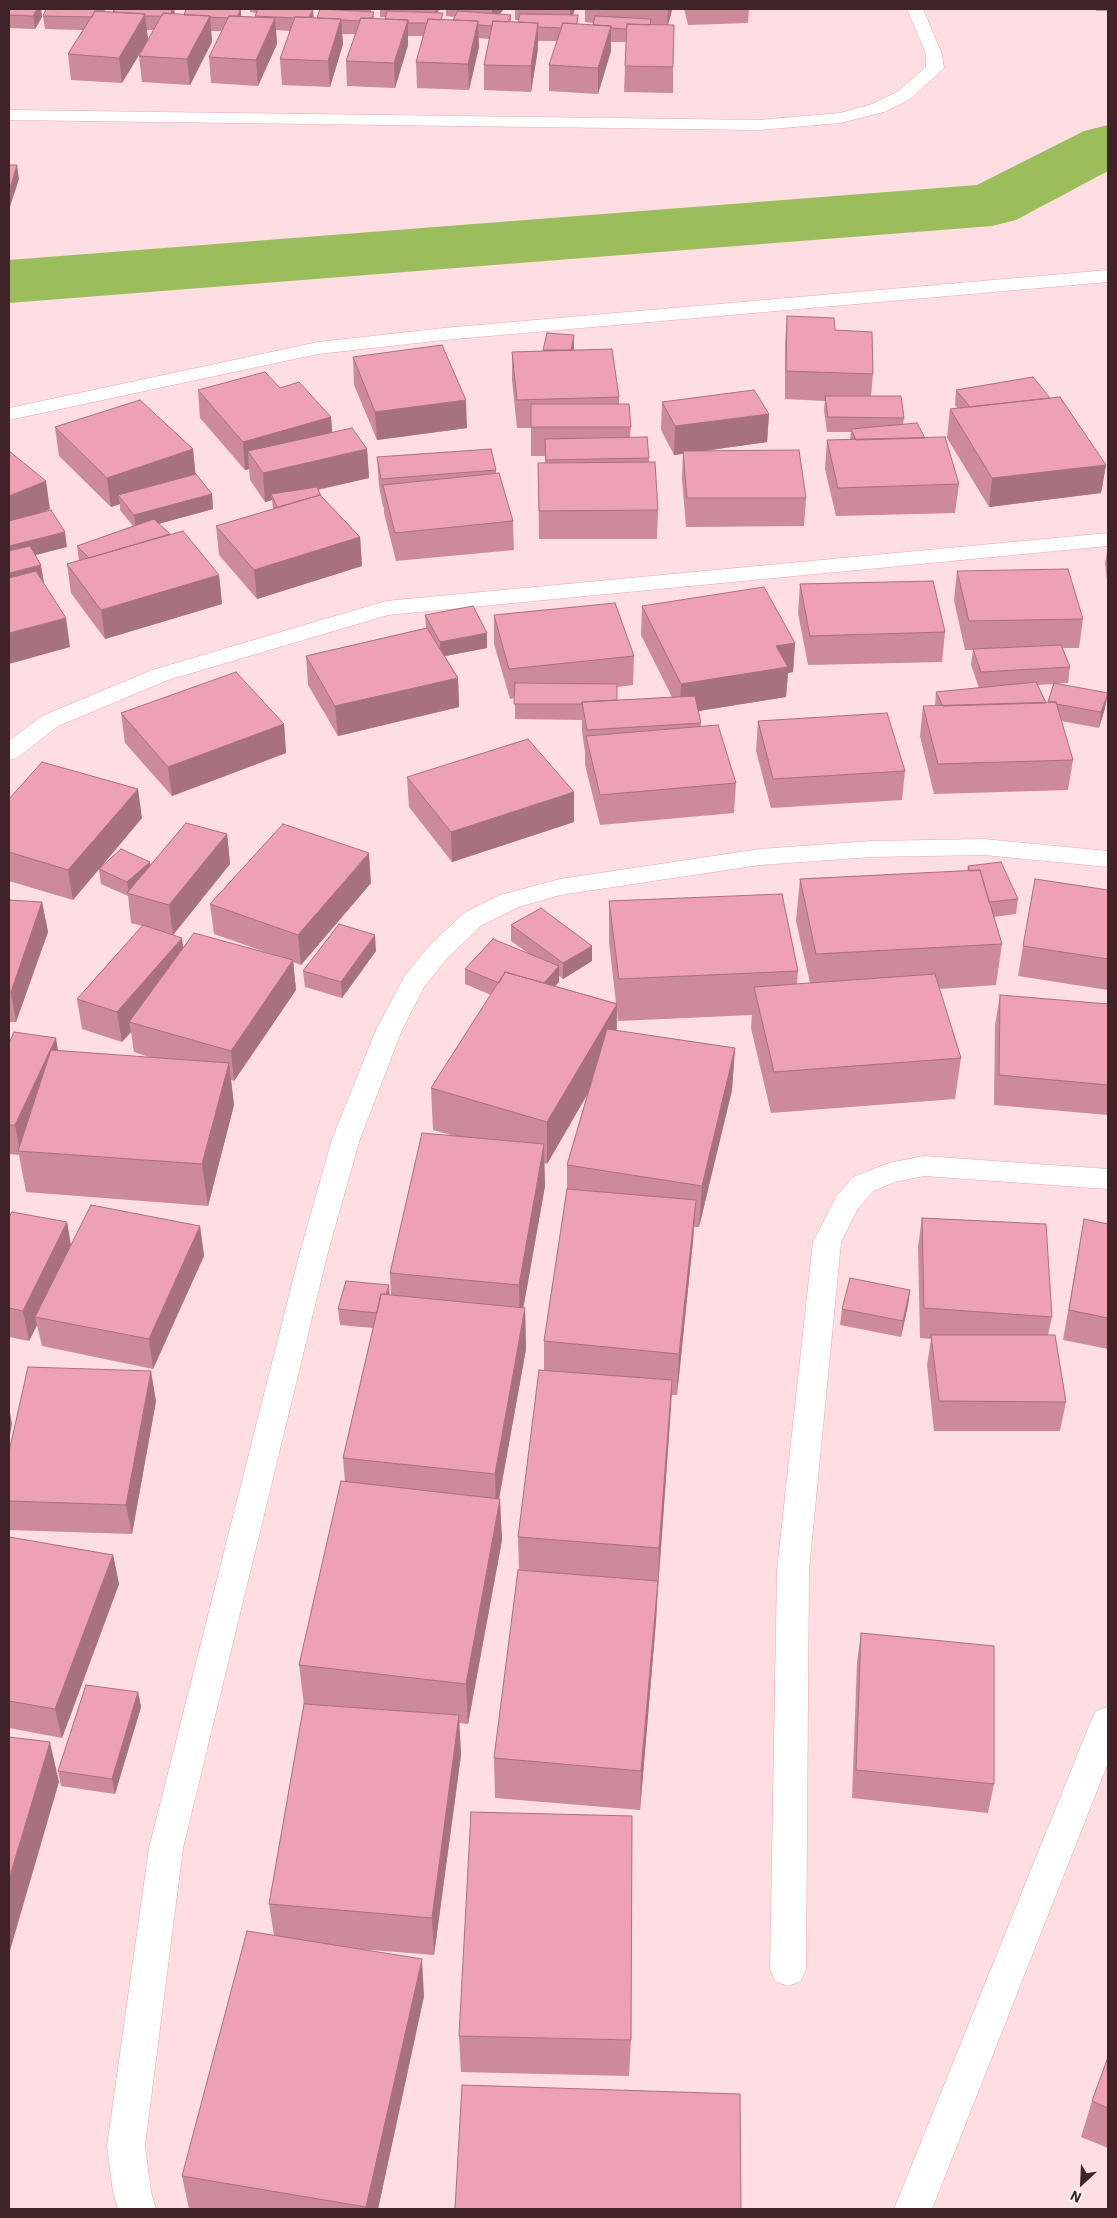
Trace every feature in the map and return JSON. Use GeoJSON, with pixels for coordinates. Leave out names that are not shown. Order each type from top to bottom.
{"type":"FeatureCollection","features":[{"type":"Feature","properties":{"kind":"street"},"geometry":{"type":"LineString","coordinates":[[9,115],[759,125],[840,118],[878,108],[903,96],[936,68],[934,54],[915,9]]}},
{"type":"Feature","properties":{"kind":"street"},"geometry":{"type":"LineString","coordinates":[[9,414],[189,374],[318,348],[444,334],[1108,276]]}},
{"type":"Feature","properties":{"kind":"street"},"geometry":{"type":"LineString","coordinates":[[9,753],[50,721],[160,675],[386,608],[1108,539]]}},
{"type":"Feature","properties":{"kind":"street"},"geometry":{"type":"LineString","coordinates":[[137,2209],[132,2192],[126,2146],[166,1848],[312,1262],[346,1139],[389,1030],[413,983],[439,951],[473,919],[509,901],[560,887],[760,857],[872,849],[984,847],[1108,859]]}},
{"type":"Feature","properties":{"kind":"street"},"geometry":{"type":"LineString","coordinates":[[788,1969],[793,1570],[826,1242],[846,1204],[863,1184],[889,1173],[924,1166],[1108,1179]]}},
{"type":"Feature","properties":{"kind":"street"},"geometry":{"type":"LineString","coordinates":[[913,2209],[1108,1721]]}},
{"type":"Feature","properties":{"kind":"building"},"geometry":{"type":"Polygon","coordinates":[[[9,9],[37,9],[33,16],[9,15],[9,9]]]}},
{"type":"Feature","properties":{"kind":"building"},"geometry":{"type":"Polygon","coordinates":[[[46,9],[103,9],[102,11],[95,11],[92,17],[43,16],[46,9]]]}},
{"type":"Feature","properties":{"kind":"building"},"geometry":{"type":"Polygon","coordinates":[[[114,9],[172,9],[171,14],[163,13],[162,16],[145,16],[145,14],[113,12],[114,9]]]}},
{"type":"Feature","properties":{"kind":"building"},"geometry":{"type":"Polygon","coordinates":[[[186,9],[240,9],[238,16],[229,16],[228,18],[184,15],[186,9]]]}},
{"type":"Feature","properties":{"kind":"building"},"geometry":{"type":"Polygon","coordinates":[[[258,9],[313,9],[309,17],[295,18],[255,16],[258,9]]]}},
{"type":"Feature","properties":{"kind":"building"},"geometry":{"type":"Polygon","coordinates":[[[320,9],[374,12],[372,18],[361,18],[359,21],[317,18],[320,9]]]}},
{"type":"Feature","properties":{"kind":"building"},"geometry":{"type":"Polygon","coordinates":[[[95,11],[145,14],[119,58],[68,54],[95,11]]]}},
{"type":"Feature","properties":{"kind":"building"},"geometry":{"type":"Polygon","coordinates":[[[387,11],[443,13],[441,20],[428,19],[427,23],[408,23],[408,20],[385,19],[387,11]]]}},
{"type":"Feature","properties":{"kind":"building"},"geometry":{"type":"Polygon","coordinates":[[[458,11],[511,15],[508,22],[493,21],[492,26],[478,25],[478,21],[453,20],[458,11]]]}},
{"type":"Feature","properties":{"kind":"building"},"geometry":{"type":"Polygon","coordinates":[[[163,13],[210,16],[187,59],[139,56],[163,13]]]}},
{"type":"Feature","properties":{"kind":"building"},"geometry":{"type":"Polygon","coordinates":[[[520,14],[578,15],[577,24],[563,23],[561,28],[538,27],[538,23],[518,22],[520,14]]]}},
{"type":"Feature","properties":{"kind":"building"},"geometry":{"type":"Polygon","coordinates":[[[229,16],[275,18],[256,60],[209,57],[229,16]]]}},
{"type":"Feature","properties":{"kind":"building"},"geometry":{"type":"Polygon","coordinates":[[[595,16],[651,19],[650,25],[627,24],[626,29],[593,25],[595,16]]]}},
{"type":"Feature","properties":{"kind":"building"},"geometry":{"type":"Polygon","coordinates":[[[295,17],[341,19],[328,61],[280,59],[295,17]]]}},
{"type":"Feature","properties":{"kind":"building"},"geometry":{"type":"Polygon","coordinates":[[[361,18],[408,20],[394,63],[346,61],[361,18]]]}},
{"type":"Feature","properties":{"kind":"building"},"geometry":{"type":"Polygon","coordinates":[[[428,19],[478,21],[468,64],[416,62],[428,19]]]}},
{"type":"Feature","properties":{"kind":"building"},"geometry":{"type":"Polygon","coordinates":[[[493,21],[538,23],[531,66],[484,65],[493,21]]]}},
{"type":"Feature","properties":{"kind":"building"},"geometry":{"type":"Polygon","coordinates":[[[563,23],[611,26],[598,68],[549,65],[563,23]]]}},
{"type":"Feature","properties":{"kind":"building"},"geometry":{"type":"Polygon","coordinates":[[[627,24],[674,25],[673,67],[625,66],[627,24]]]}},
{"type":"Feature","properties":{"kind":"building"},"geometry":{"type":"Polygon","coordinates":[[[9,165],[17,165],[9,191],[9,165]]]}},
{"type":"Feature","properties":{"kind":"building"},"geometry":{"type":"Polygon","coordinates":[[[787,316],[834,318],[835,330],[872,332],[873,374],[786,371],[787,316]]]}},
{"type":"Feature","properties":{"kind":"building"},"geometry":{"type":"Polygon","coordinates":[[[547,333],[574,335],[571,350],[543,350],[547,333]]]}},
{"type":"Feature","properties":{"kind":"building"},"geometry":{"type":"Polygon","coordinates":[[[442,345],[466,400],[375,412],[353,357],[442,345]]]}},
{"type":"Feature","properties":{"kind":"building"},"geometry":{"type":"Polygon","coordinates":[[[612,349],[619,397],[517,400],[512,352],[612,349]]]}},
{"type":"Feature","properties":{"kind":"building"},"geometry":{"type":"Polygon","coordinates":[[[265,372],[280,388],[299,382],[331,417],[243,442],[198,390],[265,372]]]}},
{"type":"Feature","properties":{"kind":"building"},"geometry":{"type":"Polygon","coordinates":[[[1033,377],[1050,398],[970,407],[956,390],[1033,377]]]}},
{"type":"Feature","properties":{"kind":"building"},"geometry":{"type":"Polygon","coordinates":[[[754,390],[769,414],[675,426],[662,402],[754,390]]]}},
{"type":"Feature","properties":{"kind":"building"},"geometry":{"type":"Polygon","coordinates":[[[825,396],[901,396],[904,418],[828,417],[825,396]]]}},
{"type":"Feature","properties":{"kind":"building"},"geometry":{"type":"Polygon","coordinates":[[[1060,397],[1106,465],[992,478],[950,409],[1060,397]]]}},
{"type":"Feature","properties":{"kind":"building"},"geometry":{"type":"Polygon","coordinates":[[[140,400],[193,449],[107,478],[55,427],[140,400]]]}},
{"type":"Feature","properties":{"kind":"building"},"geometry":{"type":"Polygon","coordinates":[[[531,404],[629,404],[631,427],[531,427],[531,404]]]}},
{"type":"Feature","properties":{"kind":"building"},"geometry":{"type":"Polygon","coordinates":[[[917,423],[925,438],[856,440],[851,429],[917,423]]]}},
{"type":"Feature","properties":{"kind":"building"},"geometry":{"type":"Polygon","coordinates":[[[352,428],[367,449],[263,473],[248,451],[352,428]]]}},
{"type":"Feature","properties":{"kind":"building"},"geometry":{"type":"Polygon","coordinates":[[[647,437],[649,458],[546,460],[545,439],[647,437]]]}},
{"type":"Feature","properties":{"kind":"building"},"geometry":{"type":"Polygon","coordinates":[[[945,437],[959,484],[838,488],[827,440],[945,437]]]}},
{"type":"Feature","properties":{"kind":"building"},"geometry":{"type":"Polygon","coordinates":[[[491,449],[496,470],[381,479],[377,457],[491,449]]]}},
{"type":"Feature","properties":{"kind":"building"},"geometry":{"type":"Polygon","coordinates":[[[799,450],[806,498],[687,498],[683,451],[799,450]]]}},
{"type":"Feature","properties":{"kind":"building"},"geometry":{"type":"Polygon","coordinates":[[[9,451],[46,481],[9,496],[9,451]]]}},
{"type":"Feature","properties":{"kind":"building"},"geometry":{"type":"Polygon","coordinates":[[[655,462],[658,510],[539,511],[538,463],[655,462]]]}},
{"type":"Feature","properties":{"kind":"building"},"geometry":{"type":"Polygon","coordinates":[[[499,473],[513,521],[395,533],[383,485],[499,473]]]}},
{"type":"Feature","properties":{"kind":"building"},"geometry":{"type":"Polygon","coordinates":[[[196,474],[212,494],[134,515],[118,495],[196,474]]]}},
{"type":"Feature","properties":{"kind":"building"},"geometry":{"type":"Polygon","coordinates":[[[317,487],[321,496],[278,507],[271,494],[317,487]]]}},
{"type":"Feature","properties":{"kind":"building"},"geometry":{"type":"Polygon","coordinates":[[[320,495],[360,537],[254,570],[216,526],[320,495]]]}},
{"type":"Feature","properties":{"kind":"building"},"geometry":{"type":"Polygon","coordinates":[[[51,510],[65,532],[9,546],[9,521],[51,510]]]}},
{"type":"Feature","properties":{"kind":"building"},"geometry":{"type":"Polygon","coordinates":[[[154,519],[170,534],[89,558],[77,546],[154,519]]]}},
{"type":"Feature","properties":{"kind":"building"},"geometry":{"type":"Polygon","coordinates":[[[183,531],[219,575],[101,610],[67,564],[183,531]]]}},
{"type":"Feature","properties":{"kind":"building"},"geometry":{"type":"Polygon","coordinates":[[[30,546],[41,565],[9,573],[9,551],[30,546]]]}},
{"type":"Feature","properties":{"kind":"building"},"geometry":{"type":"Polygon","coordinates":[[[1068,569],[1083,619],[969,621],[957,571],[1068,569]]]}},
{"type":"Feature","properties":{"kind":"building"},"geometry":{"type":"Polygon","coordinates":[[[36,571],[66,618],[9,633],[9,578],[36,571]]]}},
{"type":"Feature","properties":{"kind":"building"},"geometry":{"type":"Polygon","coordinates":[[[933,581],[945,632],[810,636],[800,584],[933,581]]]}},
{"type":"Feature","properties":{"kind":"building"},"geometry":{"type":"Polygon","coordinates":[[[764,587],[795,643],[776,646],[788,667],[681,684],[642,606],[764,587]]]}},
{"type":"Feature","properties":{"kind":"building"},"geometry":{"type":"Polygon","coordinates":[[[615,603],[634,656],[509,669],[494,615],[615,603]]]}},
{"type":"Feature","properties":{"kind":"building"},"geometry":{"type":"Polygon","coordinates":[[[473,606],[487,633],[440,642],[425,615],[473,606]]]}},
{"type":"Feature","properties":{"kind":"building"},"geometry":{"type":"Polygon","coordinates":[[[427,628],[458,678],[335,706],[306,656],[427,628]]]}},
{"type":"Feature","properties":{"kind":"building"},"geometry":{"type":"Polygon","coordinates":[[[1061,645],[1070,667],[981,672],[973,649],[1061,645]]]}},
{"type":"Feature","properties":{"kind":"building"},"geometry":{"type":"Polygon","coordinates":[[[236,672],[284,724],[168,767],[121,713],[236,672]]]}},
{"type":"Feature","properties":{"kind":"building"},"geometry":{"type":"Polygon","coordinates":[[[1036,682],[1046,703],[943,706],[936,692],[1036,682]]]}},
{"type":"Feature","properties":{"kind":"building"},"geometry":{"type":"Polygon","coordinates":[[[515,683],[617,684],[617,700],[582,702],[582,704],[514,704],[515,683]]]}},
{"type":"Feature","properties":{"kind":"building"},"geometry":{"type":"Polygon","coordinates":[[[1054,683],[1108,693],[1101,712],[1048,702],[1054,683]]]}},
{"type":"Feature","properties":{"kind":"building"},"geometry":{"type":"Polygon","coordinates":[[[695,696],[701,723],[587,730],[582,702],[695,696]]]}},
{"type":"Feature","properties":{"kind":"building"},"geometry":{"type":"Polygon","coordinates":[[[1056,702],[1073,760],[938,764],[923,706],[1056,702]]]}},
{"type":"Feature","properties":{"kind":"building"},"geometry":{"type":"Polygon","coordinates":[[[887,713],[905,771],[773,779],[758,721],[887,713]]]}},
{"type":"Feature","properties":{"kind":"building"},"geometry":{"type":"Polygon","coordinates":[[[718,725],[736,783],[600,795],[586,736],[718,725]]]}},
{"type":"Feature","properties":{"kind":"building"},"geometry":{"type":"Polygon","coordinates":[[[528,739],[574,792],[451,832],[407,777],[528,739]]]}},
{"type":"Feature","properties":{"kind":"building"},"geometry":{"type":"Polygon","coordinates":[[[42,762],[138,789],[68,870],[9,852],[9,799],[42,762]]]}},
{"type":"Feature","properties":{"kind":"building"},"geometry":{"type":"Polygon","coordinates":[[[186,823],[227,834],[169,905],[127,893],[186,823]]]}},
{"type":"Feature","properties":{"kind":"building"},"geometry":{"type":"Polygon","coordinates":[[[283,824],[369,853],[298,935],[210,904],[283,824]]]}},
{"type":"Feature","properties":{"kind":"building"},"geometry":{"type":"Polygon","coordinates":[[[121,849],[150,862],[127,882],[99,869],[121,849]]]}},
{"type":"Feature","properties":{"kind":"building"},"geometry":{"type":"Polygon","coordinates":[[[1001,862],[1018,899],[989,902],[980,870],[970,871],[968,866],[1001,862]]]}},
{"type":"Feature","properties":{"kind":"building"},"geometry":{"type":"Polygon","coordinates":[[[980,870],[1002,944],[816,954],[800,879],[980,870]]]}},
{"type":"Feature","properties":{"kind":"building"},"geometry":{"type":"Polygon","coordinates":[[[1035,879],[1108,890],[1108,959],[1023,946],[1035,879]]]}},
{"type":"Feature","properties":{"kind":"building"},"geometry":{"type":"Polygon","coordinates":[[[782,894],[798,971],[619,979],[609,901],[782,894]]]}},
{"type":"Feature","properties":{"kind":"building"},"geometry":{"type":"Polygon","coordinates":[[[9,900],[42,902],[11,992],[9,992],[9,900]]]}},
{"type":"Feature","properties":{"kind":"building"},"geometry":{"type":"Polygon","coordinates":[[[541,908],[592,946],[563,963],[511,925],[541,908]]]}},
{"type":"Feature","properties":{"kind":"building"},"geometry":{"type":"Polygon","coordinates":[[[339,924],[375,935],[341,982],[303,971],[339,924]]]}},
{"type":"Feature","properties":{"kind":"building"},"geometry":{"type":"Polygon","coordinates":[[[143,925],[182,938],[117,1012],[77,999],[143,925]]]}},
{"type":"Feature","properties":{"kind":"building"},"geometry":{"type":"Polygon","coordinates":[[[194,933],[293,960],[231,1051],[129,1022],[194,933]]]}},
{"type":"Feature","properties":{"kind":"building"},"geometry":{"type":"Polygon","coordinates":[[[493,939],[559,966],[544,983],[505,972],[499,983],[465,969],[493,939]]]}},
{"type":"Feature","properties":{"kind":"building"},"geometry":{"type":"Polygon","coordinates":[[[505,972],[617,1004],[547,1122],[431,1088],[505,972]]]}},
{"type":"Feature","properties":{"kind":"building"},"geometry":{"type":"Polygon","coordinates":[[[935,974],[961,1058],[774,1072],[754,987],[935,974]]]}},
{"type":"Feature","properties":{"kind":"building"},"geometry":{"type":"Polygon","coordinates":[[[1000,995],[1108,1004],[1108,1085],[999,1075],[1000,995]]]}},
{"type":"Feature","properties":{"kind":"building"},"geometry":{"type":"Polygon","coordinates":[[[607,1029],[735,1048],[702,1186],[567,1165],[607,1029]]]}},
{"type":"Feature","properties":{"kind":"building"},"geometry":{"type":"Polygon","coordinates":[[[14,1032],[56,1038],[15,1125],[9,1125],[9,1043],[14,1032]]]}},
{"type":"Feature","properties":{"kind":"building"},"geometry":{"type":"Polygon","coordinates":[[[51,1050],[229,1063],[202,1164],[18,1151],[51,1050]]]}},
{"type":"Feature","properties":{"kind":"building"},"geometry":{"type":"Polygon","coordinates":[[[422,1133],[544,1144],[519,1285],[390,1273],[422,1133]]]}},
{"type":"Feature","properties":{"kind":"building"},"geometry":{"type":"Polygon","coordinates":[[[567,1189],[696,1200],[679,1354],[544,1341],[567,1189]]]}},
{"type":"Feature","properties":{"kind":"building"},"geometry":{"type":"Polygon","coordinates":[[[91,1205],[200,1226],[149,1339],[35,1317],[91,1205]]]}},
{"type":"Feature","properties":{"kind":"building"},"geometry":{"type":"Polygon","coordinates":[[[12,1212],[67,1222],[23,1311],[9,1308],[9,1217],[12,1212]]]}},
{"type":"Feature","properties":{"kind":"building"},"geometry":{"type":"Polygon","coordinates":[[[922,1218],[1046,1224],[1052,1317],[924,1308],[922,1218]]]}},
{"type":"Feature","properties":{"kind":"building"},"geometry":{"type":"Polygon","coordinates":[[[1084,1219],[1108,1224],[1108,1318],[1069,1310],[1084,1219]]]}},
{"type":"Feature","properties":{"kind":"building"},"geometry":{"type":"Polygon","coordinates":[[[850,1278],[910,1290],[903,1321],[842,1309],[850,1278]]]}},
{"type":"Feature","properties":{"kind":"building"},"geometry":{"type":"Polygon","coordinates":[[[346,1281],[389,1285],[386,1294],[381,1294],[377,1313],[338,1309],[346,1281]]]}},
{"type":"Feature","properties":{"kind":"building"},"geometry":{"type":"Polygon","coordinates":[[[381,1294],[525,1308],[495,1474],[343,1458],[381,1294]]]}},
{"type":"Feature","properties":{"kind":"building"},"geometry":{"type":"Polygon","coordinates":[[[931,1335],[1055,1335],[1066,1402],[939,1401],[931,1335]]]}},
{"type":"Feature","properties":{"kind":"building"},"geometry":{"type":"Polygon","coordinates":[[[28,1367],[151,1371],[126,1505],[9,1501],[9,1452],[28,1367]]]}},
{"type":"Feature","properties":{"kind":"building"},"geometry":{"type":"Polygon","coordinates":[[[539,1370],[672,1380],[659,1548],[518,1537],[539,1370]]]}},
{"type":"Feature","properties":{"kind":"building"},"geometry":{"type":"Polygon","coordinates":[[[341,1481],[500,1499],[466,1684],[299,1665],[341,1481]]]}},
{"type":"Feature","properties":{"kind":"building"},"geometry":{"type":"Polygon","coordinates":[[[9,1537],[113,1555],[55,1709],[9,1701],[9,1537]]]}},
{"type":"Feature","properties":{"kind":"building"},"geometry":{"type":"Polygon","coordinates":[[[518,1570],[658,1581],[641,1771],[494,1758],[518,1570]]]}},
{"type":"Feature","properties":{"kind":"building"},"geometry":{"type":"Polygon","coordinates":[[[861,1633],[994,1646],[994,1784],[856,1770],[861,1633]]]}},
{"type":"Feature","properties":{"kind":"building"},"geometry":{"type":"Polygon","coordinates":[[[86,1685],[138,1692],[112,1779],[58,1771],[86,1685]]]}},
{"type":"Feature","properties":{"kind":"building"},"geometry":{"type":"Polygon","coordinates":[[[304,1704],[459,1715],[432,1918],[269,1904],[304,1704]]]}},
{"type":"Feature","properties":{"kind":"building"},"geometry":{"type":"Polygon","coordinates":[[[9,1737],[50,1742],[9,1879],[9,1737]]]}},
{"type":"Feature","properties":{"kind":"building"},"geometry":{"type":"Polygon","coordinates":[[[471,1812],[632,1816],[631,2040],[459,2036],[471,1812]]]}},
{"type":"Feature","properties":{"kind":"building"},"geometry":{"type":"Polygon","coordinates":[[[247,1931],[422,1959],[366,2207],[182,2176],[247,1931]]]}},
{"type":"Feature","properties":{"kind":"building"},"geometry":{"type":"Polygon","coordinates":[[[1108,2057],[1108,2108],[1092,2101],[1108,2057]]]}},
{"type":"Feature","properties":{"kind":"building"},"geometry":{"type":"Polygon","coordinates":[[[462,2085],[740,2094],[741,2209],[455,2209],[462,2085]]]}},
{"type":"Feature","properties":{"kind":"waterway"},"geometry":{"type":"LineString","coordinates":[[9,282],[992,205],[1108,145]]}}]}
